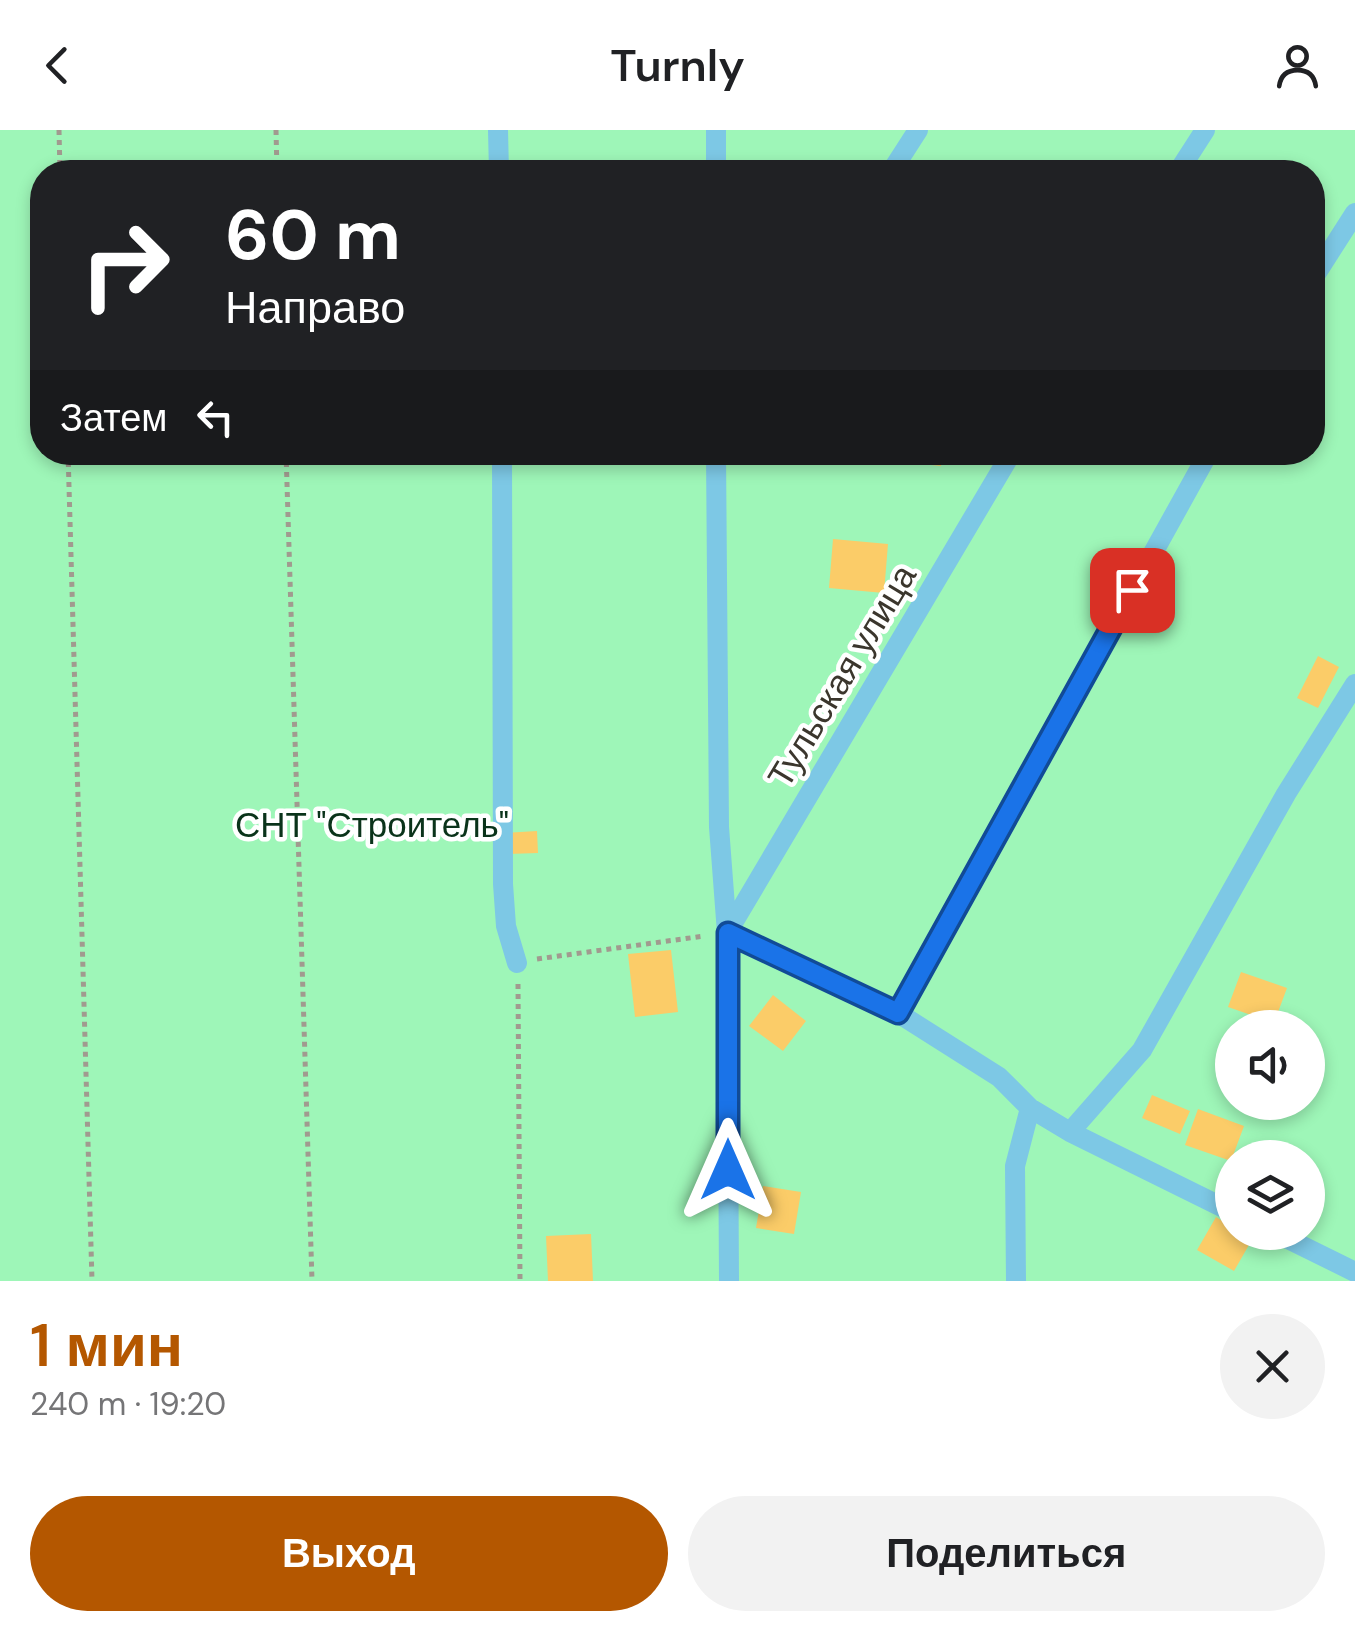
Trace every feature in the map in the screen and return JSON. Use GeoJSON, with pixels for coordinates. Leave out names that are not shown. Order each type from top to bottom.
{"type":"FeatureCollection","features":[{"type":"Feature","properties":{"kind":"street"},"geometry":{"type":"LineString","coordinates":[[498,130],[499,160]]}},
{"type":"Feature","properties":{"kind":"street"},"geometry":{"type":"LineString","coordinates":[[716,130],[716,160]]}},
{"type":"Feature","properties":{"kind":"street"},"geometry":{"type":"LineString","coordinates":[[899,160],[918,130]]}},
{"type":"Feature","properties":{"kind":"street"},"geometry":{"type":"LineString","coordinates":[[1186,160],[1205,130]]}},
{"type":"Feature","properties":{"kind":"street"},"geometry":{"type":"LineString","coordinates":[[1325,260],[1355,213]]}},
{"type":"Feature","properties":{"kind":"street"},"geometry":{"type":"LineString","coordinates":[[502,465],[503,884],[506,926],[518,962]]}},
{"type":"Feature","properties":{"kind":"street"},"geometry":{"type":"LineString","coordinates":[[716,465],[719,827],[728,933],[729,1281]]}},
{"type":"Feature","properties":{"kind":"street","name":"Тульская улица"},"geometry":{"type":"LineString","coordinates":[[728,933],[1004,465]]}},
{"type":"Feature","properties":{"kind":"street"},"geometry":{"type":"LineString","coordinates":[[898,1013],[1202,465]]}},
{"type":"Feature","properties":{"kind":"street"},"geometry":{"type":"LineString","coordinates":[[1070,1132],[1142,1050],[1286,794],[1355,684]]}},
{"type":"Feature","properties":{"kind":"street"},"geometry":{"type":"LineString","coordinates":[[728,933],[898,1013],[998,1077],[1030,1108],[1215,1204]]}},
{"type":"Feature","properties":{"kind":"street"},"geometry":{"type":"LineString","coordinates":[[1016,1281],[1015,1166],[1030,1108]]}},
{"type":"Feature","properties":{"kind":"street"},"geometry":{"type":"LineString","coordinates":[[1310,1250],[1355,1272]]}},
{"type":"Feature","properties":{"kind":"path"},"geometry":{"type":"LineString","coordinates":[[58,130],[59,160]]}},
{"type":"Feature","properties":{"kind":"path"},"geometry":{"type":"LineString","coordinates":[[276,130],[277,160]]}},
{"type":"Feature","properties":{"kind":"path"},"geometry":{"type":"LineString","coordinates":[[68,465],[92,1281]]}},
{"type":"Feature","properties":{"kind":"path"},"geometry":{"type":"LineString","coordinates":[[286,465],[312,1281]]}},
{"type":"Feature","properties":{"kind":"path"},"geometry":{"type":"LineString","coordinates":[[520,1281],[518,962],[728,933]]}},
{"type":"Feature","properties":{"kind":"green space","name":"СНТ \"Строитель\""},"geometry":{"type":"Polygon","coordinates":[[[0,130],[1355,130],[1355,1281],[0,1281],[0,130]]]}},
{"type":"Feature","properties":{"kind":"building"},"geometry":{"type":"Polygon","coordinates":[[[833,539],[888,544],[884,593],[829,588],[833,539]]]}},
{"type":"Feature","properties":{"kind":"building"},"geometry":{"type":"Polygon","coordinates":[[[1318,656],[1339,667],[1318,708],[1297,698],[1318,656]]]}},
{"type":"Feature","properties":{"kind":"building"},"geometry":{"type":"Polygon","coordinates":[[[537,831],[538,853],[507,854],[506,833],[537,831]]]}},
{"type":"Feature","properties":{"kind":"building"},"geometry":{"type":"Polygon","coordinates":[[[671,950],[678,1012],[635,1017],[628,954],[671,950]]]}},
{"type":"Feature","properties":{"kind":"building"},"geometry":{"type":"Polygon","coordinates":[[[1241,972],[1287,988],[1279,1010],[1228,1007],[1241,972]]]}},
{"type":"Feature","properties":{"kind":"building"},"geometry":{"type":"Polygon","coordinates":[[[773,995],[806,1021],[783,1051],[749,1026],[773,995]]]}},
{"type":"Feature","properties":{"kind":"building"},"geometry":{"type":"Polygon","coordinates":[[[1152,1095],[1190,1111],[1180,1134],[1142,1118],[1152,1095]]]}},
{"type":"Feature","properties":{"kind":"building"},"geometry":{"type":"Polygon","coordinates":[[[1198,1109],[1215,1115],[1215,1120],[1244,1126],[1239,1140],[1215,1140],[1215,1155],[1185,1145],[1198,1109]]]}},
{"type":"Feature","properties":{"kind":"building"},"geometry":{"type":"Polygon","coordinates":[[[763,1186],[801,1192],[794,1234],[756,1228],[763,1186]]]}},
{"type":"Feature","properties":{"kind":"building"},"geometry":{"type":"Polygon","coordinates":[[[1215,1219],[1215,1250],[1246,1250],[1234,1271],[1197,1250],[1215,1219]]]}},
{"type":"Feature","properties":{"kind":"building"},"geometry":{"type":"Polygon","coordinates":[[[591,1234],[593,1281],[548,1281],[546,1236],[591,1234]]]}},
{"type":"Feature","properties":{"kind":"route"},"geometry":{"type":"LineString","coordinates":[[728,1170],[728,933],[898,1013],[1132,590]]}}]}
